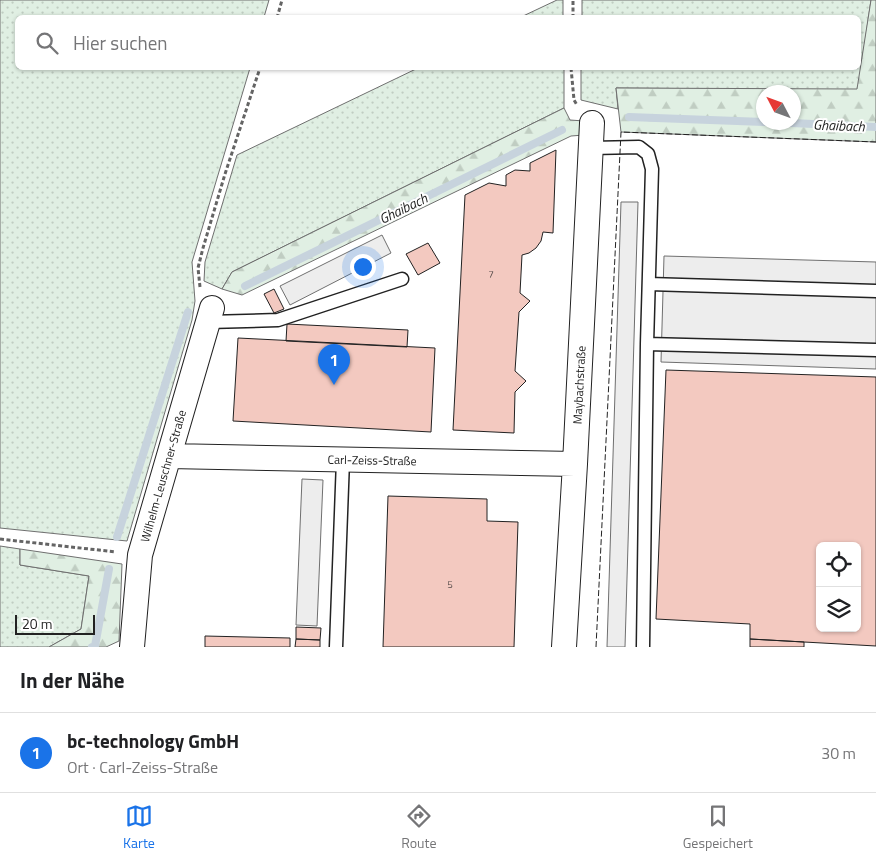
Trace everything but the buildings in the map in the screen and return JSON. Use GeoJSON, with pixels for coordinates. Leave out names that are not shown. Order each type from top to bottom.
{"type":"FeatureCollection","features":[{"type":"Feature","properties":{"kind":"street","name":"Maybachstraße"},"geometry":{"type":"LineString","coordinates":[[564,647],[592,123]]}},
{"type":"Feature","properties":{"kind":"street","name":"Wilhelm-Leuschner-Straße"},"geometry":{"type":"LineString","coordinates":[[132,647],[140,555],[210,315]]}},
{"type":"Feature","properties":{"kind":"street","name":"Carl-Zeiss-Straße"},"geometry":{"type":"LineString","coordinates":[[169,456],[575,464]]}},
{"type":"Feature","properties":{"kind":"lane"},"geometry":{"type":"LineString","coordinates":[[591,148],[639,147],[648,154],[652,169],[647,344],[643,647]]}},
{"type":"Feature","properties":{"kind":"lane"},"geometry":{"type":"LineString","coordinates":[[210,315],[278,320],[402,279]]}},
{"type":"Feature","properties":{"kind":"lane"},"geometry":{"type":"LineString","coordinates":[[649,284],[876,291]]}},
{"type":"Feature","properties":{"kind":"lane"},"geometry":{"type":"LineString","coordinates":[[647,344],[876,350]]}},
{"type":"Feature","properties":{"kind":"lane"},"geometry":{"type":"LineString","coordinates":[[336,647],[343,460]]}},
{"type":"Feature","properties":{"kind":"path"},"geometry":{"type":"LineString","coordinates":[[278,15],[282,0]]}},
{"type":"Feature","properties":{"kind":"path"},"geometry":{"type":"LineString","coordinates":[[573,15],[574,0]]}},
{"type":"Feature","properties":{"kind":"path"},"geometry":{"type":"LineString","coordinates":[[210,315],[200,290],[198,268],[224,174],[259,70]]}},
{"type":"Feature","properties":{"kind":"path"},"geometry":{"type":"LineString","coordinates":[[571,70],[574,100],[580,112],[592,123]]}},
{"type":"Feature","properties":{"kind":"path"},"geometry":{"type":"LineString","coordinates":[[0,538],[140,555]]}},
{"type":"Feature","properties":{"kind":"green space"},"geometry":{"type":"Polygon","coordinates":[[[0,0],[269,0],[265,15],[15,15],[15,70],[249,70],[192,262],[195,301],[192,320],[127,541],[0,528],[0,0]]]}},
{"type":"Feature","properties":{"kind":"green space"},"geometry":{"type":"Polygon","coordinates":[[[557,0],[563,0],[563,15],[525,15],[557,0]]]}},
{"type":"Feature","properties":{"kind":"green space"},"geometry":{"type":"Polygon","coordinates":[[[582,0],[871,0],[861,69],[861,15],[582,15],[582,0]]]}},
{"type":"Feature","properties":{"kind":"green space"},"geometry":{"type":"Polygon","coordinates":[[[871,0],[876,0],[876,142],[621,132],[616,88],[756,89],[756,130],[801,130],[801,89],[857,89],[871,0]]]}},
{"type":"Feature","properties":{"kind":"green space"},"geometry":{"type":"Polygon","coordinates":[[[414,70],[564,70],[564,108],[232,272],[222,289],[204,281],[205,262],[237,155],[414,70]]]}},
{"type":"Feature","properties":{"kind":"green space"},"geometry":{"type":"Polygon","coordinates":[[[581,70],[861,70],[858,90],[801,90],[801,85],[756,85],[756,89],[616,88],[618,109],[581,100],[581,70]]]}},
{"type":"Feature","properties":{"kind":"green space"},"geometry":{"type":"Polygon","coordinates":[[[564,108],[570,120],[584,121],[584,135],[571,136],[242,295],[222,289],[232,272],[564,108]]]}},
{"type":"Feature","properties":{"kind":"green space"},"geometry":{"type":"Polygon","coordinates":[[[0,546],[20,549],[20,565],[89,576],[81,629],[49,647],[0,647],[0,546]]]}},
{"type":"Feature","properties":{"kind":"green space"},"geometry":{"type":"Polygon","coordinates":[[[20,549],[122,564],[119,641],[106,647],[49,647],[81,629],[89,576],[20,565],[20,549]]]}},
{"type":"Feature","properties":{"kind":"shaded area"},"geometry":{"type":"Polygon","coordinates":[[[621,202],[638,202],[625,647],[607,647],[621,202]]]}},
{"type":"Feature","properties":{"kind":"shaded area"},"geometry":{"type":"Polygon","coordinates":[[[382,235],[391,253],[290,305],[280,286],[382,235]]]}},
{"type":"Feature","properties":{"kind":"shaded area"},"geometry":{"type":"Polygon","coordinates":[[[664,256],[876,262],[876,369],[661,362],[664,256]]]}},
{"type":"Feature","properties":{"kind":"shaded area"},"geometry":{"type":"Polygon","coordinates":[[[302,479],[323,480],[317,626],[296,625],[302,479]]]}},
{"type":"Feature","properties":{"kind":"waterway","name":"Ghaibach"},"geometry":{"type":"LineString","coordinates":[[629,117],[756,122]]}},
{"type":"Feature","properties":{"kind":"waterway","name":"Ghaibach"},"geometry":{"type":"LineString","coordinates":[[801,123],[876,127]]}},
{"type":"Feature","properties":{"kind":"waterway","name":"Ghaibach"},"geometry":{"type":"LineString","coordinates":[[245,286],[562,130]]}},
{"type":"Feature","properties":{"kind":"waterway","name":"Ghaibach"},"geometry":{"type":"LineString","coordinates":[[117,537],[188,312]]}},
{"type":"Feature","properties":{"kind":"waterway"},"geometry":{"type":"LineString","coordinates":[[92,647],[95,646],[109,569]]}},
{"type":"Feature","properties":{"kind":"fence"},"geometry":{"type":"LineString","coordinates":[[596,647],[621,132],[876,142]]}},
{"type":"Feature","properties":{"kind":"place","name":"bc-technology GmbH"},"geometry":{"type":"Point","coordinates":[334,385]}}]}
